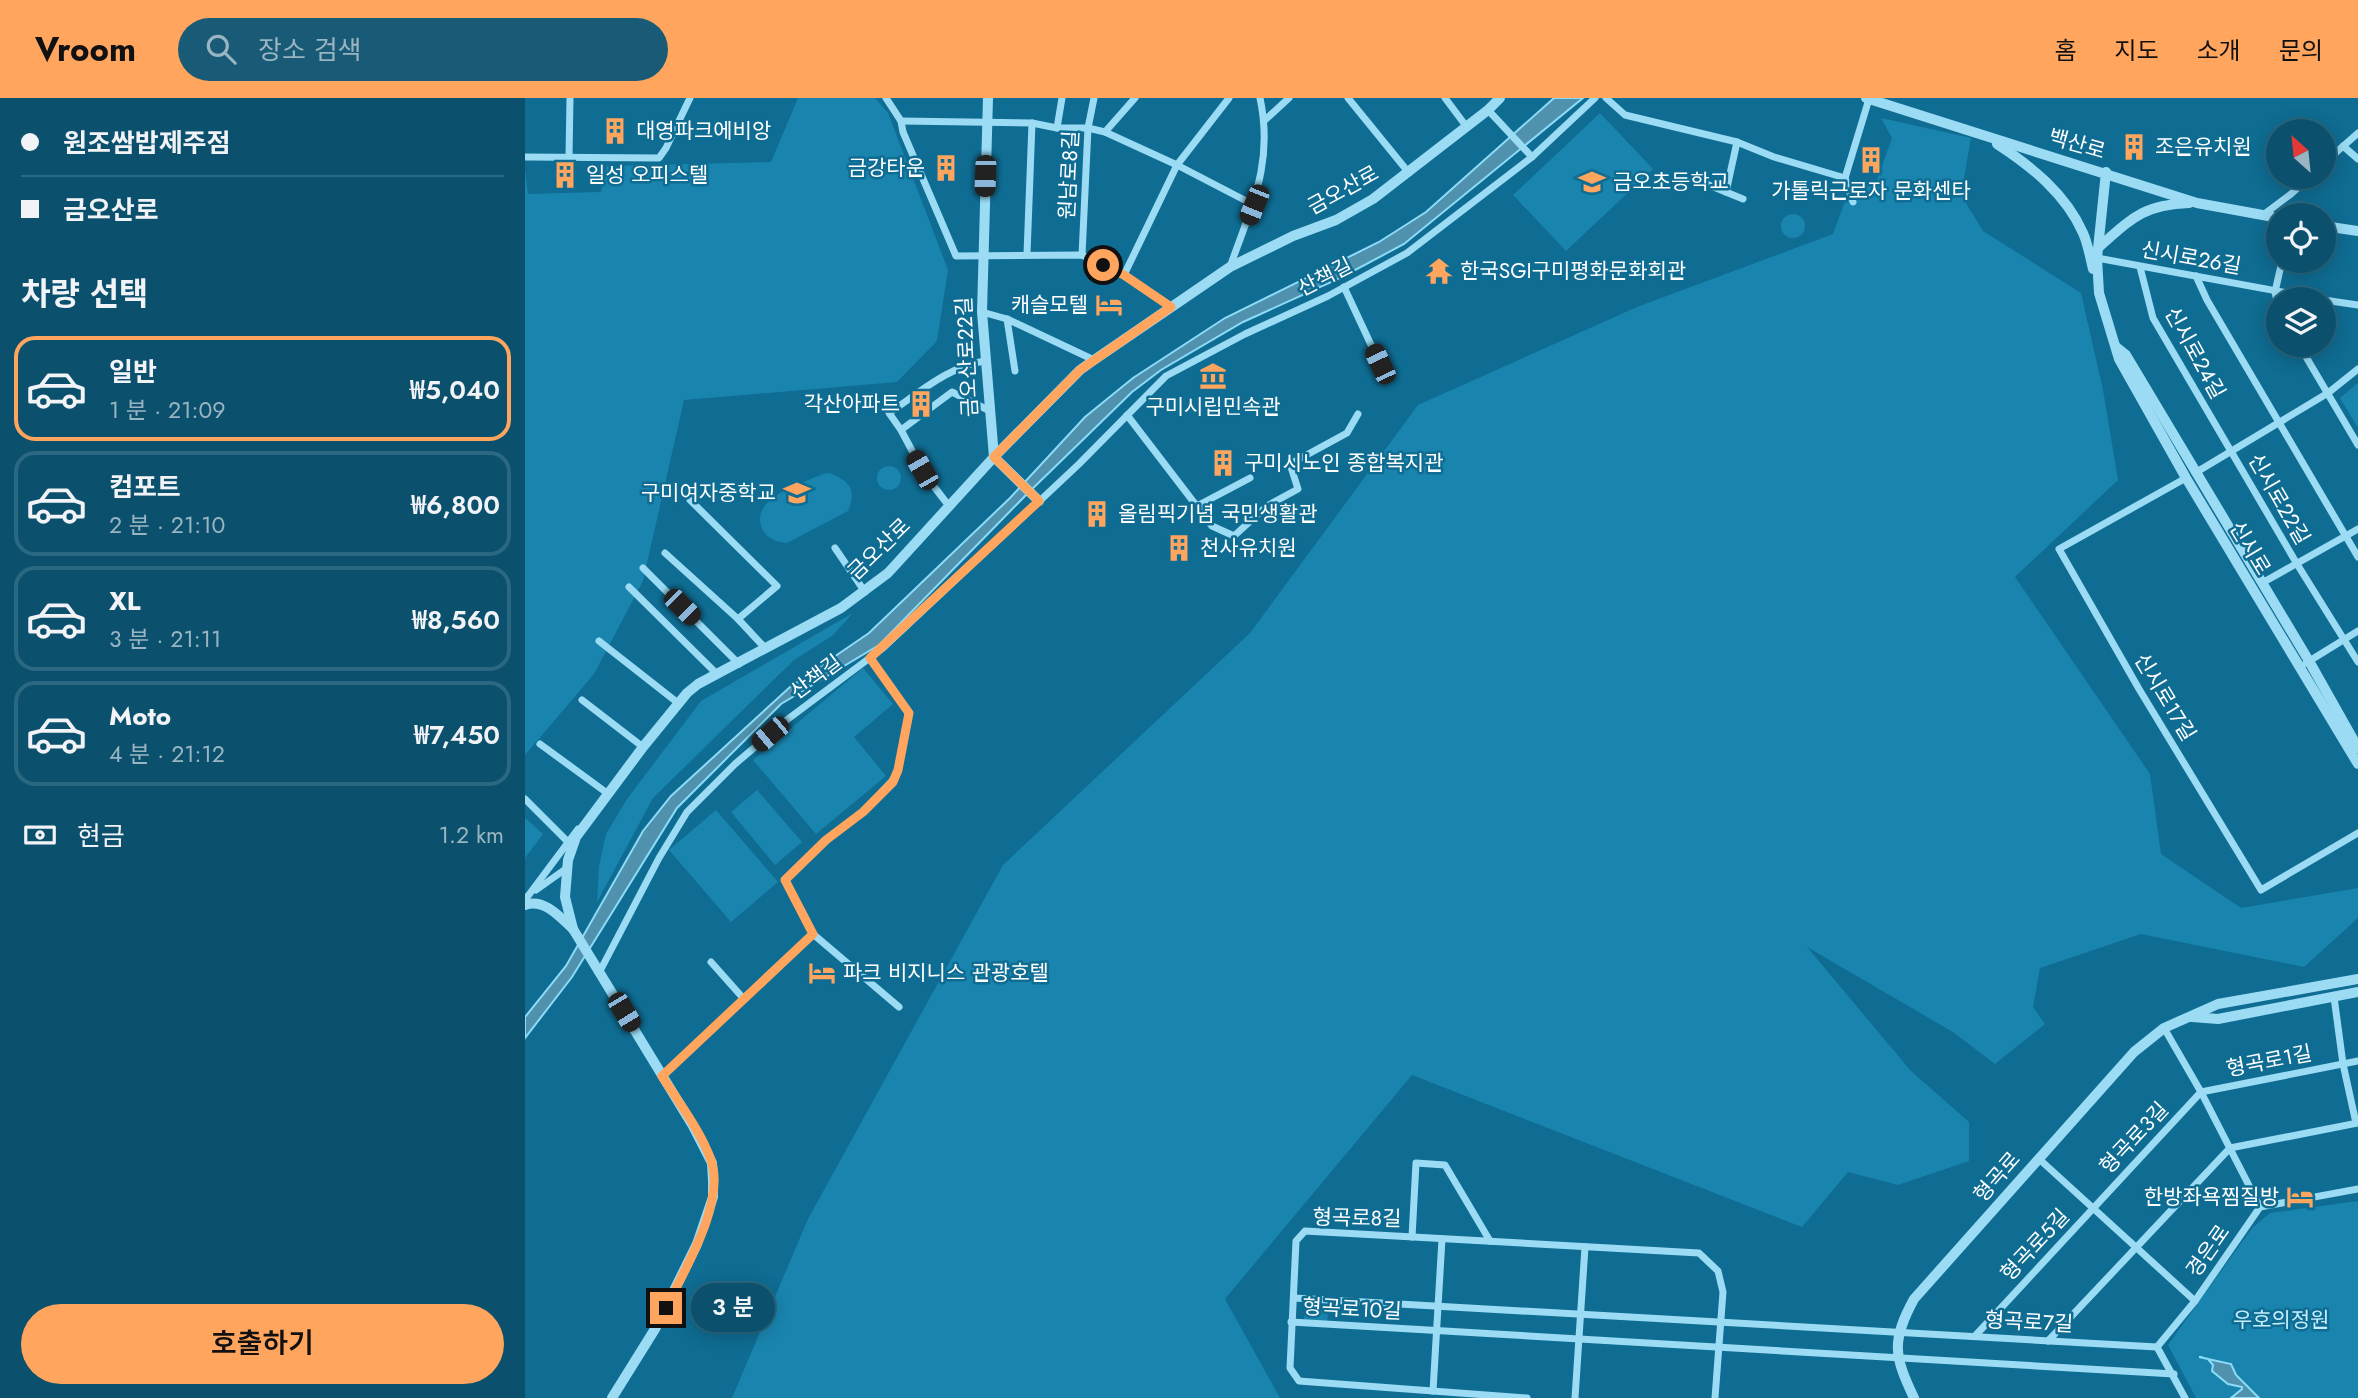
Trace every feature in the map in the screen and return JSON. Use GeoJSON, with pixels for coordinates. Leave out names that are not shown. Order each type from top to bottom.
{"type":"FeatureCollection","features":[{"type":"Feature","properties":{"kind":"street"},"geometry":{"type":"LineString","coordinates":[[569,157],[570,98]]}},
{"type":"Feature","properties":{"kind":"street"},"geometry":{"type":"LineString","coordinates":[[525,157],[659,158],[690,98]]}},
{"type":"Feature","properties":{"kind":"street"},"geometry":{"type":"LineString","coordinates":[[886,98],[901,121],[903,132],[956,256],[1082,255],[1124,275],[1171,307]]}},
{"type":"Feature","properties":{"kind":"street","name":"금오산로22길"},"geometry":{"type":"LineString","coordinates":[[988,98],[982,312],[994,457]]}},
{"type":"Feature","properties":{"kind":"street"},"geometry":{"type":"LineString","coordinates":[[1057,128],[1062,98]]}},
{"type":"Feature","properties":{"kind":"street","name":"원남로8길"},"geometry":{"type":"LineString","coordinates":[[1082,255],[1088,128],[1094,98]]}},
{"type":"Feature","properties":{"kind":"street"},"geometry":{"type":"LineString","coordinates":[[1105,132],[1135,98]]}},
{"type":"Feature","properties":{"kind":"street"},"geometry":{"type":"LineString","coordinates":[[1124,275],[1177,164],[1229,98]]}},
{"type":"Feature","properties":{"kind":"street"},"geometry":{"type":"LineString","coordinates":[[1230,267],[1254,205],[1263,172],[1265,120],[1260,98]]}},
{"type":"Feature","properties":{"kind":"street"},"geometry":{"type":"LineString","coordinates":[[1265,120],[1289,98]]}},
{"type":"Feature","properties":{"kind":"street"},"geometry":{"type":"LineString","coordinates":[[1348,98],[1409,173]]}},
{"type":"Feature","properties":{"kind":"street"},"geometry":{"type":"LineString","coordinates":[[1445,98],[1466,126]]}},
{"type":"Feature","properties":{"kind":"street","name":"금오산로"},"geometry":{"type":"LineString","coordinates":[[612,1398],[655,1329],[697,1244],[713,1197],[712,1163],[693,1126],[573,929],[565,897],[567,868],[576,837],[592,813],[678,703],[698,684],[841,608],[865,592],[888,573],[994,457],[1080,370],[1230,267],[1359,208],[1409,173],[1489,110],[1500,98]]}},
{"type":"Feature","properties":{"kind":"street","name":"산책길"},"geometry":{"type":"LineString","coordinates":[[600,971],[659,858],[687,812],[756,746],[870,658],[1039,501],[1166,376],[1407,253],[1532,158],[1595,98]]}},
{"type":"Feature","properties":{"kind":"street"},"geometry":{"type":"LineString","coordinates":[[1607,98],[1625,115],[1737,142],[1774,157],[1845,178]]}},
{"type":"Feature","properties":{"kind":"street"},"geometry":{"type":"LineString","coordinates":[[1853,202],[1845,178],[1868,99]]}},
{"type":"Feature","properties":{"kind":"street","name":"백산로"},"geometry":{"type":"LineString","coordinates":[[1868,99],[2197,202],[2266,216]]}},
{"type":"Feature","properties":{"kind":"street"},"geometry":{"type":"LineString","coordinates":[[1489,110],[1532,158]]}},
{"type":"Feature","properties":{"kind":"street"},"geometry":{"type":"LineString","coordinates":[[901,121],[1032,123],[1105,132],[1177,164],[1254,205]]}},
{"type":"Feature","properties":{"kind":"street"},"geometry":{"type":"LineString","coordinates":[[1027,254],[1032,123]]}},
{"type":"Feature","properties":{"kind":"street"},"geometry":{"type":"LineString","coordinates":[[2336,152],[2358,133]]}},
{"type":"Feature","properties":{"kind":"street"},"geometry":{"type":"LineString","coordinates":[[1988,138],[2025,163],[2064,202],[2084,234],[2099,293]]}},
{"type":"Feature","properties":{"kind":"street"},"geometry":{"type":"LineString","coordinates":[[1726,192],[1737,142]]}},
{"type":"Feature","properties":{"kind":"street"},"geometry":{"type":"LineString","coordinates":[[2343,146],[2358,159]]}},
{"type":"Feature","properties":{"kind":"street","name":"신시로"},"geometry":{"type":"LineString","coordinates":[[2106,172],[2097,258],[2099,293],[2119,359],[2262,583],[2358,748]]}},
{"type":"Feature","properties":{"kind":"street"},"geometry":{"type":"LineString","coordinates":[[1694,180],[1744,198]]}},
{"type":"Feature","properties":{"kind":"street"},"geometry":{"type":"LineString","coordinates":[[2263,215],[2295,189]]}},
{"type":"Feature","properties":{"kind":"street"},"geometry":{"type":"LineString","coordinates":[[2099,247],[2141,212],[2166,204],[2197,202]]}},
{"type":"Feature","properties":{"kind":"street"},"geometry":{"type":"LineString","coordinates":[[2336,228],[2358,231]]}},
{"type":"Feature","properties":{"kind":"street","name":"신시로26길"},"geometry":{"type":"LineString","coordinates":[[2097,258],[2266,290]]}},
{"type":"Feature","properties":{"kind":"street","name":"신시로24길"},"geometry":{"type":"LineString","coordinates":[[2140,267],[2153,318],[2231,451]]}},
{"type":"Feature","properties":{"kind":"street","name":"신시로24길"},"geometry":{"type":"LineString","coordinates":[[2196,276],[2207,300],[2279,422]]}},
{"type":"Feature","properties":{"kind":"street"},"geometry":{"type":"LineString","coordinates":[[1344,287],[1380,364]]}},
{"type":"Feature","properties":{"kind":"street","name":"신시로26길"},"geometry":{"type":"LineString","coordinates":[[2336,302],[2358,305]]}},
{"type":"Feature","properties":{"kind":"street"},"geometry":{"type":"LineString","coordinates":[[982,312],[1007,319],[1094,360]]}},
{"type":"Feature","properties":{"kind":"street"},"geometry":{"type":"LineString","coordinates":[[1007,319],[1015,371]]}},
{"type":"Feature","properties":{"kind":"street"},"geometry":{"type":"LineString","coordinates":[[2306,357],[2358,445]]}},
{"type":"Feature","properties":{"kind":"street"},"geometry":{"type":"LineString","coordinates":[[949,506],[925,475],[889,413],[947,374],[968,364],[985,361]]}},
{"type":"Feature","properties":{"kind":"street"},"geometry":{"type":"LineString","coordinates":[[2191,475],[2328,393],[2358,369]]}},
{"type":"Feature","properties":{"kind":"street"},"geometry":{"type":"LineString","coordinates":[[901,430],[953,392],[990,411]]}},
{"type":"Feature","properties":{"kind":"street"},"geometry":{"type":"LineString","coordinates":[[1127,415],[1195,507],[1212,526],[1234,536],[1267,506],[1298,489],[1290,464],[1347,433],[1358,414]]}},
{"type":"Feature","properties":{"kind":"street","name":"신시로22길"},"geometry":{"type":"LineString","coordinates":[[2279,422],[2346,536]]}},
{"type":"Feature","properties":{"kind":"street","name":"신시로22길"},"geometry":{"type":"LineString","coordinates":[[2231,451],[2297,564]]}},
{"type":"Feature","properties":{"kind":"street"},"geometry":{"type":"LineString","coordinates":[[994,457],[1039,501]]}},
{"type":"Feature","properties":{"kind":"street","name":"신시로"},"geometry":{"type":"LineString","coordinates":[[2191,475],[2299,667],[2358,764]]}},
{"type":"Feature","properties":{"kind":"street","name":"신시로17길"},"geometry":{"type":"LineString","coordinates":[[2191,475],[2059,549],[2139,689],[2261,890],[2358,833]]}},
{"type":"Feature","properties":{"kind":"street"},"geometry":{"type":"LineString","coordinates":[[1195,507],[1250,478]]}},
{"type":"Feature","properties":{"kind":"street"},"geometry":{"type":"LineString","coordinates":[[690,500],[777,586],[738,619]]}},
{"type":"Feature","properties":{"kind":"street","name":"신시로22길"},"geometry":{"type":"LineString","coordinates":[[2262,583],[2358,529]]}},
{"type":"Feature","properties":{"kind":"street"},"geometry":{"type":"LineString","coordinates":[[2346,536],[2358,556]]}},
{"type":"Feature","properties":{"kind":"street"},"geometry":{"type":"LineString","coordinates":[[835,548],[865,592]]}},
{"type":"Feature","properties":{"kind":"street"},"geometry":{"type":"LineString","coordinates":[[665,553],[738,619],[766,649]]}},
{"type":"Feature","properties":{"kind":"street"},"geometry":{"type":"LineString","coordinates":[[2297,564],[2358,662]]}},
{"type":"Feature","properties":{"kind":"street"},"geometry":{"type":"LineString","coordinates":[[643,568],[739,664]]}},
{"type":"Feature","properties":{"kind":"street"},"geometry":{"type":"LineString","coordinates":[[629,587],[717,674]]}},
{"type":"Feature","properties":{"kind":"street"},"geometry":{"type":"LineString","coordinates":[[2299,667],[2358,631]]}},
{"type":"Feature","properties":{"kind":"street"},"geometry":{"type":"LineString","coordinates":[[599,641],[678,703]]}},
{"type":"Feature","properties":{"kind":"street"},"geometry":{"type":"LineString","coordinates":[[870,658],[909,713],[898,770],[893,782],[863,812],[826,840],[785,880],[813,934],[899,1007]]}},
{"type":"Feature","properties":{"kind":"street"},"geometry":{"type":"LineString","coordinates":[[582,700],[643,747]]}},
{"type":"Feature","properties":{"kind":"street"},"geometry":{"type":"LineString","coordinates":[[540,744],[607,793]]}},
{"type":"Feature","properties":{"kind":"street"},"geometry":{"type":"LineString","coordinates":[[525,799],[567,841]]}},
{"type":"Feature","properties":{"kind":"street"},"geometry":{"type":"LineString","coordinates":[[525,902],[567,841],[592,813]]}},
{"type":"Feature","properties":{"kind":"street"},"geometry":{"type":"LineString","coordinates":[[525,902],[542,885],[567,868]]}},
{"type":"Feature","properties":{"kind":"street"},"geometry":{"type":"LineString","coordinates":[[525,902],[540,904],[573,929]]}},
{"type":"Feature","properties":{"kind":"street"},"geometry":{"type":"LineString","coordinates":[[662,1076],[813,934]]}},
{"type":"Feature","properties":{"kind":"street"},"geometry":{"type":"LineString","coordinates":[[711,962],[743,998]]}},
{"type":"Feature","properties":{"kind":"street","name":"형곡로"},"geometry":{"type":"LineString","coordinates":[[1914,1398],[1897,1357],[1899,1332],[1914,1299],[2134,1052],[2164,1028],[2218,1004],[2358,979]]}},
{"type":"Feature","properties":{"kind":"street","name":"형곡로"},"geometry":{"type":"LineString","coordinates":[[2191,1017],[2218,1018],[2358,992]]}},
{"type":"Feature","properties":{"kind":"street","name":"형곡로1길"},"geometry":{"type":"LineString","coordinates":[[2334,997],[2343,1064],[2357,1123]]}},
{"type":"Feature","properties":{"kind":"street"},"geometry":{"type":"LineString","coordinates":[[2164,1028],[2201,1092],[2260,1207],[2358,1189]]}},
{"type":"Feature","properties":{"kind":"street"},"geometry":{"type":"LineString","coordinates":[[2343,1064],[2358,1061]]}},
{"type":"Feature","properties":{"kind":"street","name":"형곡로1길"},"geometry":{"type":"LineString","coordinates":[[2201,1092],[2343,1064]]}},
{"type":"Feature","properties":{"kind":"street","name":"형곡로3길"},"geometry":{"type":"LineString","coordinates":[[2093,1208],[2201,1092]]}},
{"type":"Feature","properties":{"kind":"street"},"geometry":{"type":"LineString","coordinates":[[2048,1341],[2230,1148],[2357,1123]]}},
{"type":"Feature","properties":{"kind":"street","name":"형곡로5길"},"geometry":{"type":"LineString","coordinates":[[2038,1158],[2195,1301]]}},
{"type":"Feature","properties":{"kind":"street","name":"형곡로8길"},"geometry":{"type":"LineString","coordinates":[[1412,1237],[1416,1163],[1445,1165],[1490,1241]]}},
{"type":"Feature","properties":{"kind":"street","name":"경은로"},"geometry":{"type":"LineString","coordinates":[[2157,1347],[2195,1301],[2260,1207]]}},
{"type":"Feature","properties":{"kind":"street","name":"형곡로5길"},"geometry":{"type":"LineString","coordinates":[[1975,1336],[2093,1208]]}},
{"type":"Feature","properties":{"kind":"street","name":"형곡로8길"},"geometry":{"type":"LineString","coordinates":[[1294,1298],[1296,1241],[1305,1231],[1699,1253],[1718,1271],[1723,1292],[1720,1348]]}},
{"type":"Feature","properties":{"kind":"street"},"geometry":{"type":"LineString","coordinates":[[1433,1391],[1443,1239]]}},
{"type":"Feature","properties":{"kind":"street"},"geometry":{"type":"LineString","coordinates":[[1574,1398],[1585,1247]]}},
{"type":"Feature","properties":{"kind":"street"},"geometry":{"type":"LineString","coordinates":[[1291,1322],[1294,1298],[1899,1332]]}},
{"type":"Feature","properties":{"kind":"street","name":"형곡로10길"},"geometry":{"type":"LineString","coordinates":[[1527,1398],[1299,1381],[1290,1368],[1291,1322],[2174,1374]]}},
{"type":"Feature","properties":{"kind":"street","name":"형곡로7길"},"geometry":{"type":"LineString","coordinates":[[1899,1332],[2157,1347]]}},
{"type":"Feature","properties":{"kind":"street"},"geometry":{"type":"LineString","coordinates":[[2157,1347],[2185,1398]]}},
{"type":"Feature","properties":{"kind":"street"},"geometry":{"type":"LineString","coordinates":[[1715,1398],[1720,1348]]}},
{"type":"Feature","properties":{"kind":"green space"},"geometry":{"type":"Polygon","coordinates":[[[798,98],[875,98],[888,113],[948,270],[937,341],[897,382],[684,400],[643,581],[594,674],[525,755],[525,168],[528,194],[601,192],[607,166],[771,162],[798,98]]]}},
{"type":"Feature","properties":{"kind":"green space"},"geometry":{"type":"Polygon","coordinates":[[[1600,113],[1653,169],[1566,251],[1513,195],[1600,113]]]}},
{"type":"Feature","properties":{"kind":"green space"},"geometry":{"type":"Polygon","coordinates":[[[1881,118],[1971,138],[1961,195],[1983,231],[2081,293],[2103,390],[2118,480],[2015,577],[2150,774],[2161,854],[2241,908],[2358,888],[2358,918],[2304,967],[2141,934],[2040,968],[2033,1007],[2045,1024],[1995,1064],[1953,1032],[1807,947],[1911,1071],[1969,1122],[1969,1161],[1898,1185],[1848,1172],[1802,1227],[1412,1075],[1225,1299],[1280,1398],[732,1398],[808,1219],[1003,865],[1250,633],[1418,405],[1637,307],[1833,234],[1853,180],[1875,186],[1892,138],[1881,118]]]}},
{"type":"Feature","properties":{"kind":"green space"},"geometry":{"type":"Polygon","coordinates":[[[1793,214],[1801,218],[1805,226],[1801,234],[1793,238],[1785,234],[1781,226],[1785,218],[1793,214]]]}},
{"type":"Feature","properties":{"kind":"green space"},"geometry":{"type":"Polygon","coordinates":[[[2358,383],[2358,428],[2340,398],[2358,383]]]}},
{"type":"Feature","properties":{"kind":"green space"},"geometry":{"type":"Polygon","coordinates":[[[889,466],[897,470],[901,478],[897,486],[889,490],[881,486],[877,478],[881,470],[889,466]]]}},
{"type":"Feature","properties":{"kind":"green space"},"geometry":{"type":"Polygon","coordinates":[[[830,473],[850,487],[852,497],[848,511],[787,543],[768,537],[761,526],[760,516],[771,499],[792,487],[830,473]]]}},
{"type":"Feature","properties":{"kind":"green space"},"geometry":{"type":"Polygon","coordinates":[[[853,613],[832,636],[794,660],[653,798],[597,902],[599,866],[606,834],[627,799],[701,701],[853,613]]]}},
{"type":"Feature","properties":{"kind":"green space"},"geometry":{"type":"Polygon","coordinates":[[[863,668],[893,704],[854,737],[886,776],[816,834],[753,760],[863,668]]]}},
{"type":"Feature","properties":{"kind":"green space"},"geometry":{"type":"Polygon","coordinates":[[[757,790],[802,842],[775,865],[731,812],[757,790]]]}},
{"type":"Feature","properties":{"kind":"green space"},"geometry":{"type":"Polygon","coordinates":[[[716,810],[778,882],[731,922],[669,850],[716,810]]]}},
{"type":"Feature","properties":{"kind":"green space"},"geometry":{"type":"Polygon","coordinates":[[[525,818],[543,834],[525,858],[525,818]]]}},
{"type":"Feature","properties":{"kind":"green space","name":"우호의정원"},"geometry":{"type":"Polygon","coordinates":[[[2358,1201],[2358,1398],[2196,1398],[2168,1345],[2252,1228],[2270,1213],[2358,1201]]]}},
{"type":"Feature","properties":{"kind":"green space"},"geometry":{"type":"Polygon","coordinates":[[[1329,1300],[1327,1323],[1304,1321],[1305,1301],[1329,1300]]]}},
{"type":"Feature","properties":{"kind":"shaded area"},"geometry":{"type":"Polygon","coordinates":[[[1554,98],[1583,98],[1404,244],[1342,277],[1243,322],[1161,370],[1132,392],[1026,495],[879,645],[781,704],[677,808],[572,977],[525,1038],[525,1017],[566,966],[643,831],[671,796],[790,687],[869,633],[1010,498],[1085,417],[1133,378],[1225,318],[1379,242],[1426,212],[1554,98]]]}},
{"type":"Feature","properties":{"kind":"shaded area"},"geometry":{"type":"Polygon","coordinates":[[[2199,1357],[2231,1364],[2236,1375],[2259,1398],[2231,1398],[2242,1387],[2228,1384],[2212,1371],[2213,1365],[2208,1359],[2199,1357]]]}},
{"type":"Feature","properties":{"kind":"place","name":"대영파크에비앙"},"geometry":{"type":"Point","coordinates":[615,131]}},
{"type":"Feature","properties":{"kind":"place","name":"조은유치원"},"geometry":{"type":"Point","coordinates":[2134,147]}},
{"type":"Feature","properties":{"kind":"place","name":"가톨릭근로자 문화센타"},"geometry":{"type":"Point","coordinates":[1871,160]}},
{"type":"Feature","properties":{"kind":"place","name":"금강타운"},"geometry":{"type":"Point","coordinates":[946,168]}},
{"type":"Feature","properties":{"kind":"place","name":"일성 오피스텔"},"geometry":{"type":"Point","coordinates":[565,175]}},
{"type":"Feature","properties":{"kind":"place","name":"금오초등학교"},"geometry":{"type":"Point","coordinates":[1592,182]}},
{"type":"Feature","properties":{"kind":"place","name":"한국SGI구미평화문화회관"},"geometry":{"type":"Point","coordinates":[1439,271]}},
{"type":"Feature","properties":{"kind":"place","name":"캐슬모텔"},"geometry":{"type":"Point","coordinates":[1109,305]}},
{"type":"Feature","properties":{"kind":"place","name":"구미시립민속관"},"geometry":{"type":"Point","coordinates":[1213,376]}},
{"type":"Feature","properties":{"kind":"place","name":"각산아파트"},"geometry":{"type":"Point","coordinates":[921,404]}},
{"type":"Feature","properties":{"kind":"place","name":"구미시노인 종합복지관"},"geometry":{"type":"Point","coordinates":[1223,463]}},
{"type":"Feature","properties":{"kind":"place","name":"구미여자중학교"},"geometry":{"type":"Point","coordinates":[797,493]}},
{"type":"Feature","properties":{"kind":"place","name":"올림픽기념 국민생활관"},"geometry":{"type":"Point","coordinates":[1097,514]}},
{"type":"Feature","properties":{"kind":"place","name":"천사유치원"},"geometry":{"type":"Point","coordinates":[1179,548]}},
{"type":"Feature","properties":{"kind":"place","name":"파크 비지니스 관광호텔"},"geometry":{"type":"Point","coordinates":[822,973]}},
{"type":"Feature","properties":{"kind":"place","name":"한방좌욕찜질방"},"geometry":{"type":"Point","coordinates":[2300,1197]}},
{"type":"Feature","properties":{"kind":"route"},"geometry":{"type":"LineString","coordinates":[[666,1308],[697,1244],[713,1197],[713,1181],[712,1163],[662,1076],[813,934],[785,880],[826,840],[863,812],[893,782],[898,770],[909,713],[870,658],[1039,501],[994,457],[1080,370],[1171,307],[1124,275],[1103,265]]}}]}
